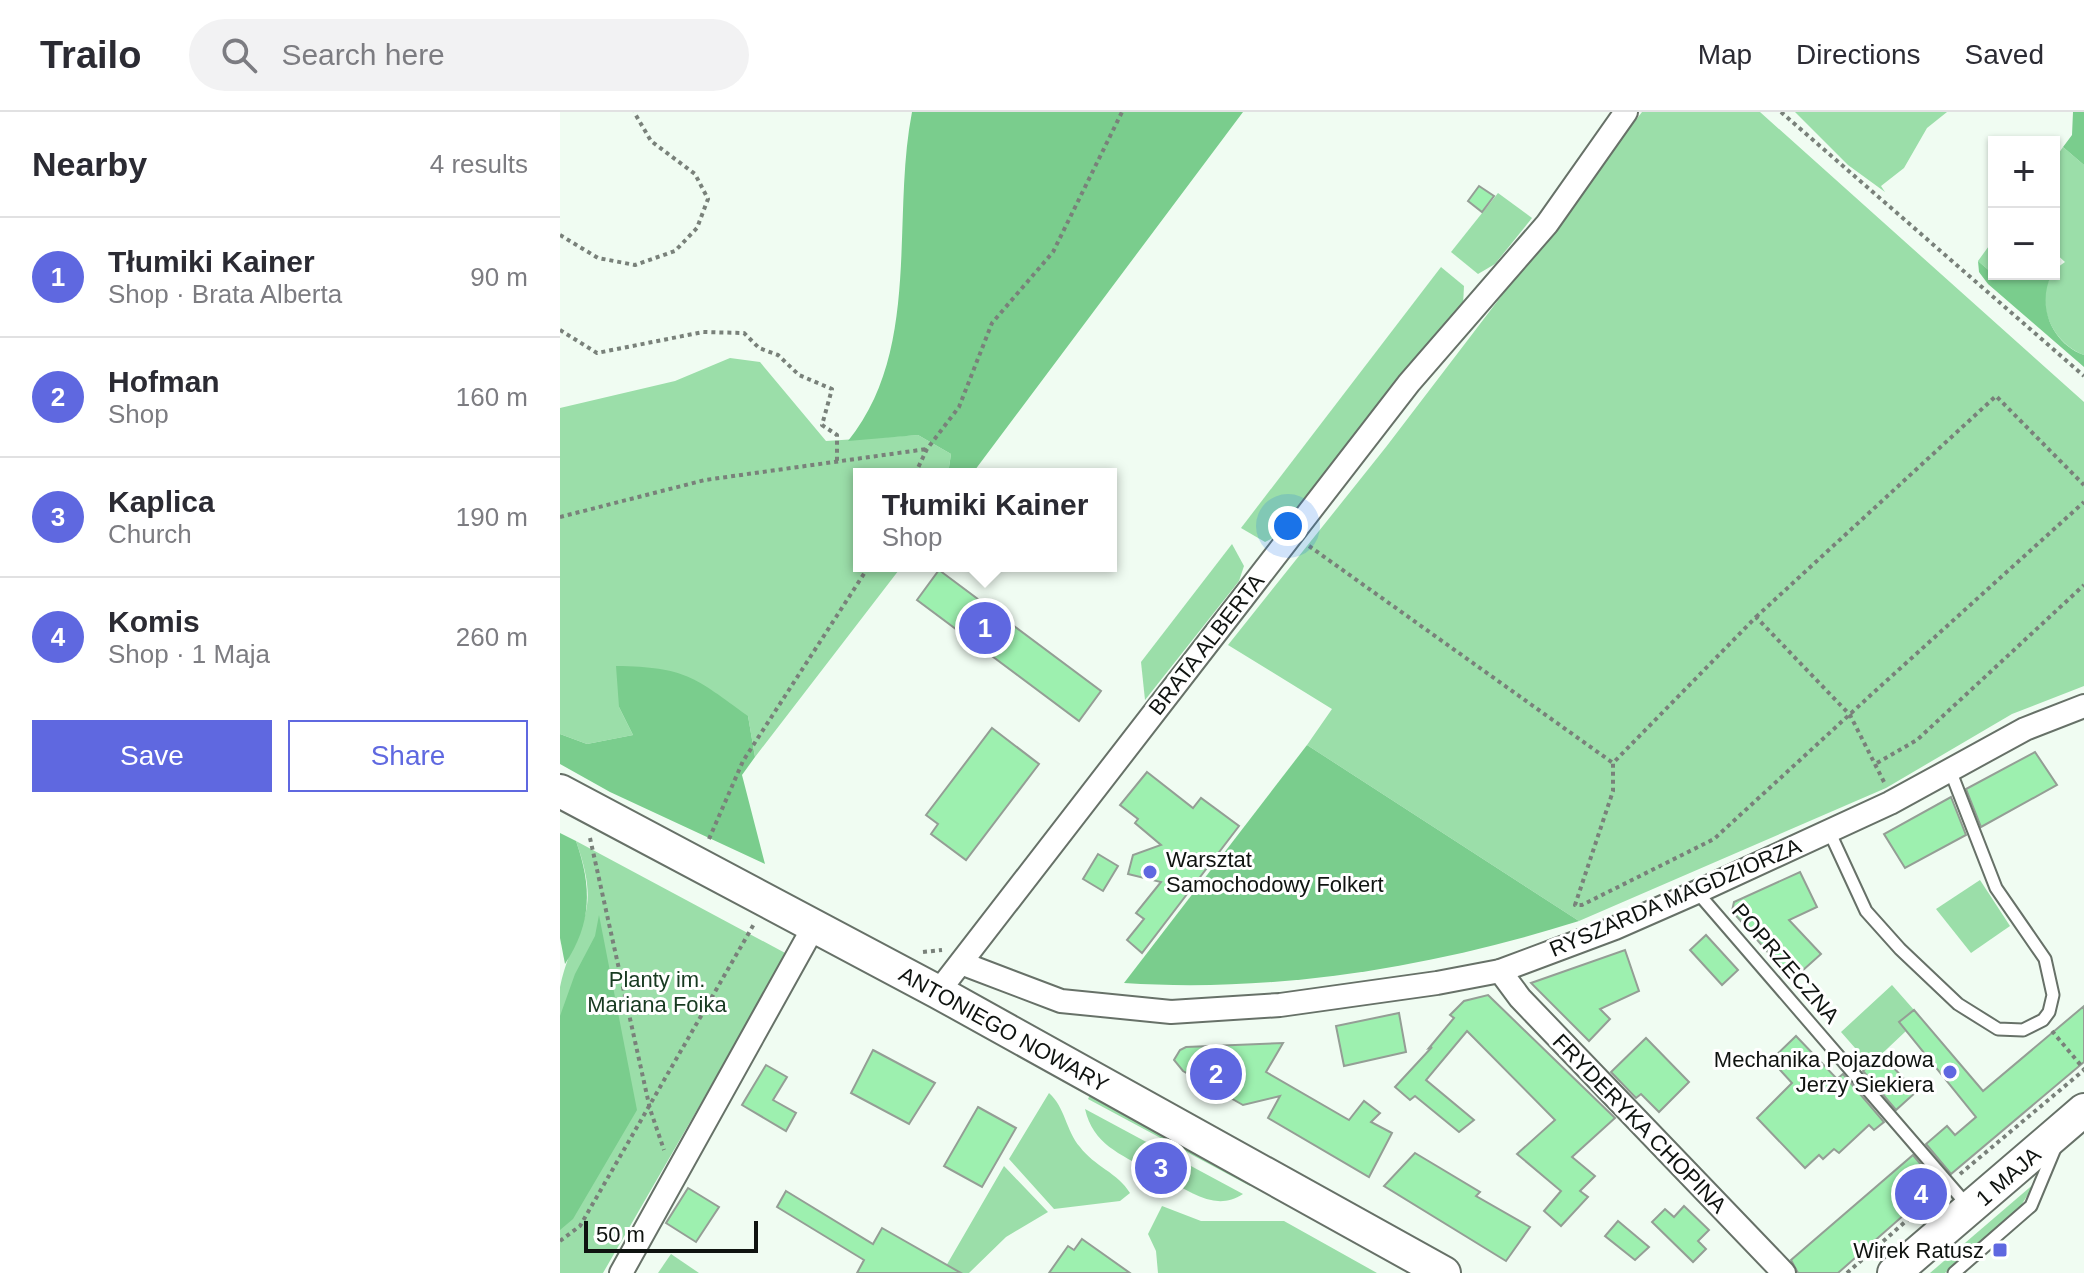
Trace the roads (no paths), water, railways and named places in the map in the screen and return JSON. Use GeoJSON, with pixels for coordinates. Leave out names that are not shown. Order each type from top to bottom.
{"type":"FeatureCollection","features":[{"type":"Feature","properties":{"kind":"street","name":"BRATA ALBERTA"},"geometry":{"type":"LineString","coordinates":[[938,992],[1409,383],[1547,224],[1626,112]]}},
{"type":"Feature","properties":{"kind":"street","name":"RYSZARDA MAGDZIORZA"},"geometry":{"type":"LineString","coordinates":[[961,963],[1061,1001],[1171,1012],[1280,1005],[1500,971],[1615,928],[1697,892],[1890,803],[2025,729],[2084,706]]}},
{"type":"Feature","properties":{"kind":"street","name":"ANTONIEGO NOWARY"},"geometry":{"type":"LineString","coordinates":[[560,791],[938,992],[1444,1273]]}},
{"type":"Feature","properties":{"kind":"street"},"geometry":{"type":"LineString","coordinates":[[621,1273],[813,928]]}},
{"type":"Feature","properties":{"kind":"street","name":"FRYDERYKA CHOPINA"},"geometry":{"type":"LineString","coordinates":[[1500,971],[1520,998],[1784,1273]]}},
{"type":"Feature","properties":{"kind":"street","name":"1 MAJA"},"geometry":{"type":"LineString","coordinates":[[1894,1273],[2074,1119]]}},
{"type":"Feature","properties":{"kind":"lane"},"geometry":{"type":"LineString","coordinates":[[1829,831],[1866,911],[1900,949],[1958,1004],[1998,1029],[2023,1030],[2043,1020],[2049,1012],[2053,995],[2045,959],[1996,888],[1950,770]]}},
{"type":"Feature","properties":{"kind":"lane","name":"POPRZECZNA"},"geometry":{"type":"LineString","coordinates":[[1697,892],[1970,1208]]}},
{"type":"Feature","properties":{"kind":"lane"},"geometry":{"type":"LineString","coordinates":[[1954,1273],[2031,1206],[2074,1119]]}},
{"type":"Feature","properties":{"kind":"place","name":"Tłumiki Kainer"},"geometry":{"type":"Point","coordinates":[985,628]}},
{"type":"Feature","properties":{"kind":"place","name":"Warsztat Samochodowy Folkert"},"geometry":{"type":"Point","coordinates":[1150,872]}},
{"type":"Feature","properties":{"kind":"place","name":"Mechanika Pojazdowa Jerzy Siekiera"},"geometry":{"type":"Point","coordinates":[1950,1072]}},
{"type":"Feature","properties":{"kind":"place","name":"Hofman"},"geometry":{"type":"Point","coordinates":[1216,1074]}},
{"type":"Feature","properties":{"kind":"place","name":"Kaplica"},"geometry":{"type":"Point","coordinates":[1161,1168]}},
{"type":"Feature","properties":{"kind":"place","name":"Komis"},"geometry":{"type":"Point","coordinates":[1921,1194]}},
{"type":"Feature","properties":{"kind":"place","name":"Wirek Ratusz"},"geometry":{"type":"Point","coordinates":[2000,1250]}},
{"type":"Feature","properties":{"kind":"park label","name":"Planty im. Mariana Foika"},"geometry":{"type":"Point","coordinates":[657,992]}}]}
